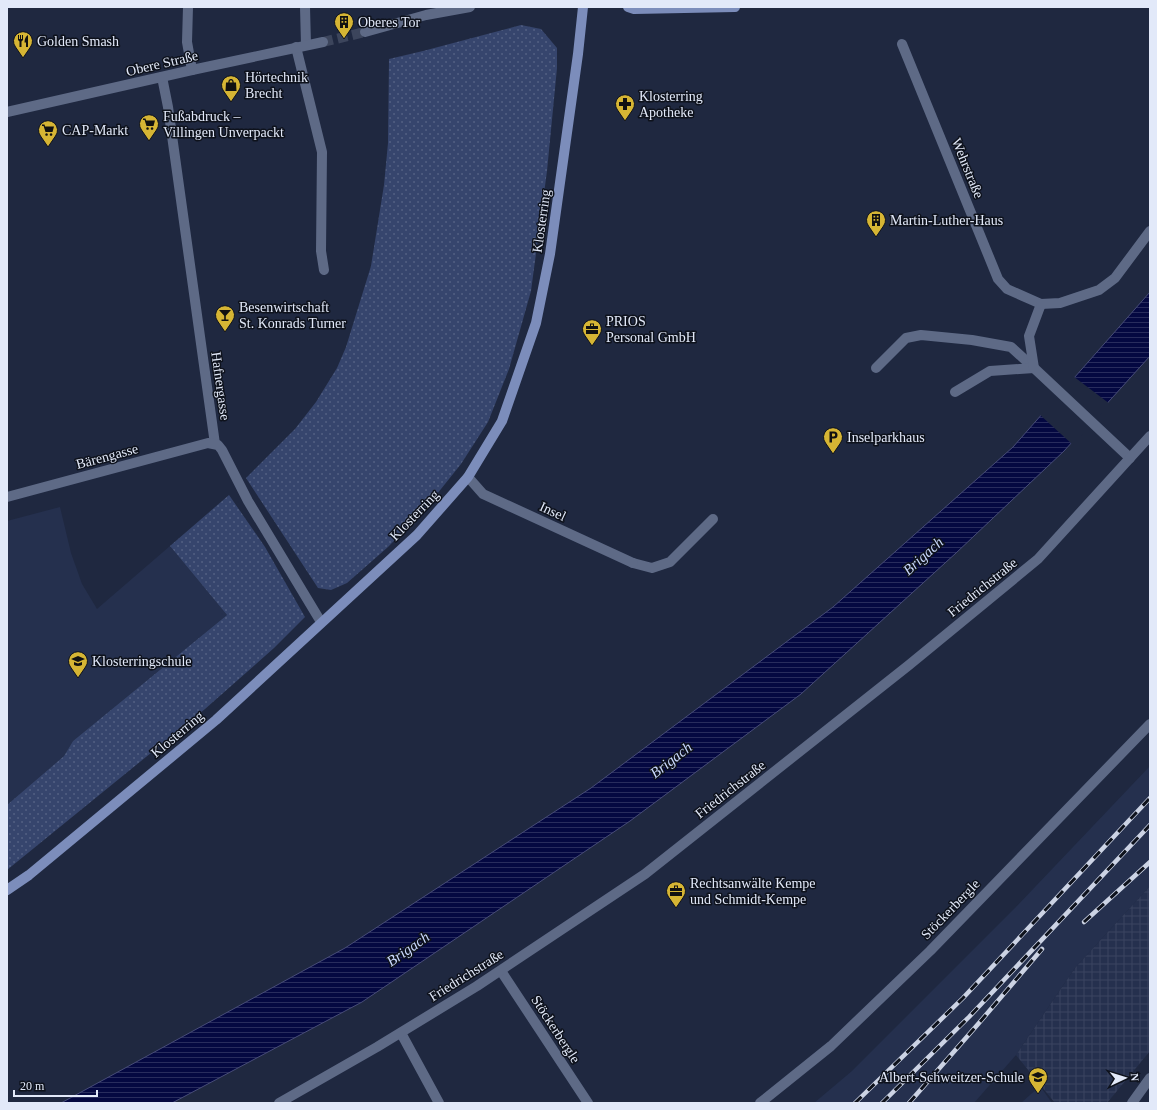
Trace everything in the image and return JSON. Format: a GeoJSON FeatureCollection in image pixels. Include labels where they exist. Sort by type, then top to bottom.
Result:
{"type":"FeatureCollection","features":[{"type":"Feature","properties":{"kind":"main road","name":"Klosterring"},"geometry":{"type":"LineString","coordinates":[[7,890],[34,870],[216,720],[417,535],[468,477],[502,421],[536,323],[550,254],[577,62],[583,7]]}},
{"type":"Feature","properties":{"kind":"main road"},"geometry":{"type":"LineString","coordinates":[[628,7],[634,9],[735,7]]}},
{"type":"Feature","properties":{"kind":"street"},"geometry":{"type":"LineString","coordinates":[[188,7],[187,42],[192,70]]}},
{"type":"Feature","properties":{"kind":"street"},"geometry":{"type":"LineString","coordinates":[[305,7],[306,45]]}},
{"type":"Feature","properties":{"kind":"street"},"geometry":{"type":"LineString","coordinates":[[365,32],[426,15],[470,7]]}},
{"type":"Feature","properties":{"kind":"street","name":"Obere Straße"},"geometry":{"type":"LineString","coordinates":[[7,112],[322,42]]}},
{"type":"Feature","properties":{"kind":"street","name":"Wehrstraße"},"geometry":{"type":"LineString","coordinates":[[902,44],[998,279],[1007,289],[1041,304],[1060,303],[1100,290],[1115,278],[1150,230]]}},
{"type":"Feature","properties":{"kind":"street"},"geometry":{"type":"LineString","coordinates":[[296,47],[322,152],[321,251],[324,270]]}},
{"type":"Feature","properties":{"kind":"street","name":"Hafnergasse"},"geometry":{"type":"LineString","coordinates":[[162,77],[168,107],[215,444],[222,450],[248,501],[321,622]]}},
{"type":"Feature","properties":{"kind":"street"},"geometry":{"type":"LineString","coordinates":[[1034,368],[1029,336],[1041,304]]}},
{"type":"Feature","properties":{"kind":"street"},"geometry":{"type":"LineString","coordinates":[[876,368],[906,338],[921,335],[972,340],[1011,347],[1130,458]]}},
{"type":"Feature","properties":{"kind":"street"},"geometry":{"type":"LineString","coordinates":[[955,392],[990,371],[1034,368]]}},
{"type":"Feature","properties":{"kind":"street","name":"Friedrichstraße"},"geometry":{"type":"LineString","coordinates":[[279,1103],[401,1033],[501,971],[645,874],[1038,560],[1150,436]]}},
{"type":"Feature","properties":{"kind":"street","name":"Bärengasse"},"geometry":{"type":"LineString","coordinates":[[7,497],[208,443],[215,444]]}},
{"type":"Feature","properties":{"kind":"street","name":"Insel"},"geometry":{"type":"LineString","coordinates":[[468,477],[483,494],[633,563],[652,568],[670,562],[713,519]]}},
{"type":"Feature","properties":{"kind":"street","name":"Stöckerbergle"},"geometry":{"type":"LineString","coordinates":[[760,1103],[831,1046],[930,951],[1150,724]]}},
{"type":"Feature","properties":{"kind":"street","name":"Stöckerbergle"},"geometry":{"type":"LineString","coordinates":[[501,971],[588,1103]]}},
{"type":"Feature","properties":{"kind":"street"},"geometry":{"type":"LineString","coordinates":[[401,1033],[439,1103]]}},
{"type":"Feature","properties":{"kind":"street"},"geometry":{"type":"LineString","coordinates":[[1132,1103],[1150,1078]]}},
{"type":"Feature","properties":{"kind":"shaded area"},"geometry":{"type":"Polygon","coordinates":[[[521,25],[541,29],[557,48],[557,68],[547,171],[531,291],[509,369],[488,422],[461,464],[425,509],[388,547],[347,583],[331,590],[318,588],[246,478],[295,429],[316,402],[337,368],[346,347],[371,266],[384,185],[388,143],[389,59],[521,25]]]}},
{"type":"Feature","properties":{"kind":"shaded area"},"geometry":{"type":"Polygon","coordinates":[[[229,495],[265,547],[305,617],[274,648],[205,709],[7,870],[7,805],[64,756],[73,741],[227,615],[170,546],[229,495]]]}},
{"type":"Feature","properties":{"kind":"shaded area","name":"Klosterringschule"},"geometry":{"type":"Polygon","coordinates":[[[60,507],[71,553],[82,584],[97,609],[170,546],[227,615],[73,741],[64,756],[7,805],[7,521],[60,507]]]}},
{"type":"Feature","properties":{"kind":"shaded area"},"geometry":{"type":"Polygon","coordinates":[[[1150,766],[1150,886],[1075,968],[1016,1055],[974,1103],[814,1103],[852,1071],[1015,908],[1150,766]]]}},
{"type":"Feature","properties":{"kind":"shaded area"},"geometry":{"type":"Polygon","coordinates":[[[1150,886],[1150,1051],[1107,1103],[1055,1103],[1016,1055],[1075,968],[1150,886]]]}},
{"type":"Feature","properties":{"kind":"shaded area","name":"Albert-Schweitzer-Schule"},"geometry":{"type":"Polygon","coordinates":[[[1040,1086],[1052,1103],[1021,1103],[1040,1086]]]}},
{"type":"Feature","properties":{"kind":"water","name":"Brigach"},"geometry":{"type":"Polygon","coordinates":[[[1150,292],[1150,356],[1064,451],[956,553],[801,694],[630,821],[362,1002],[172,1103],[61,1103],[345,948],[591,788],[833,607],[1013,447],[1150,292]]]}},
{"type":"Feature","properties":{"kind":"pier"},"geometry":{"type":"Polygon","coordinates":[[[1073,376],[1110,404],[1073,445],[1039,414],[1073,376]]]}},
{"type":"Feature","properties":{"kind":"tunnel"},"geometry":{"type":"LineString","coordinates":[[323,42],[365,32]]}},
{"type":"Feature","properties":{"kind":"railway"},"geometry":{"type":"LineString","coordinates":[[855,1103],[963,998],[1150,798]]}},
{"type":"Feature","properties":{"kind":"railway"},"geometry":{"type":"LineString","coordinates":[[882,1103],[969,1017],[1150,825]]}},
{"type":"Feature","properties":{"kind":"railway"},"geometry":{"type":"LineString","coordinates":[[1084,922],[1150,862]]}},
{"type":"Feature","properties":{"kind":"railway"},"geometry":{"type":"LineString","coordinates":[[909,1103],[1042,949]]}},
{"type":"Feature","properties":{"kind":"place","name":"Oberes Tor"},"geometry":{"type":"Point","coordinates":[344,39]}},
{"type":"Feature","properties":{"kind":"place","name":"Golden Smash"},"geometry":{"type":"Point","coordinates":[23,58]}},
{"type":"Feature","properties":{"kind":"place","name":"Hörtechnik Brecht"},"geometry":{"type":"Point","coordinates":[231,102]}},
{"type":"Feature","properties":{"kind":"place","name":"Klosterring Apotheke"},"geometry":{"type":"Point","coordinates":[625,121]}},
{"type":"Feature","properties":{"kind":"place","name":"Fußabdruck – Villingen Unverpackt"},"geometry":{"type":"Point","coordinates":[149,141]}},
{"type":"Feature","properties":{"kind":"place","name":"CAP-Markt"},"geometry":{"type":"Point","coordinates":[48,147]}},
{"type":"Feature","properties":{"kind":"place","name":"Martin-Luther-Haus"},"geometry":{"type":"Point","coordinates":[876,237]}},
{"type":"Feature","properties":{"kind":"place","name":"Besenwirtschaft St. Konrads Turner"},"geometry":{"type":"Point","coordinates":[225,332]}},
{"type":"Feature","properties":{"kind":"place","name":"PRIOS Personal GmbH"},"geometry":{"type":"Point","coordinates":[592,346]}},
{"type":"Feature","properties":{"kind":"place","name":"Inselparkhaus"},"geometry":{"type":"Point","coordinates":[833,454]}},
{"type":"Feature","properties":{"kind":"place","name":"Klosterringschule"},"geometry":{"type":"Point","coordinates":[78,678]}},
{"type":"Feature","properties":{"kind":"place","name":"Rechtsanwälte Kempe und Schmidt-Kempe"},"geometry":{"type":"Point","coordinates":[676,908]}},
{"type":"Feature","properties":{"kind":"place","name":"Albert-Schweitzer-Schule"},"geometry":{"type":"Point","coordinates":[1038,1094]}}]}
